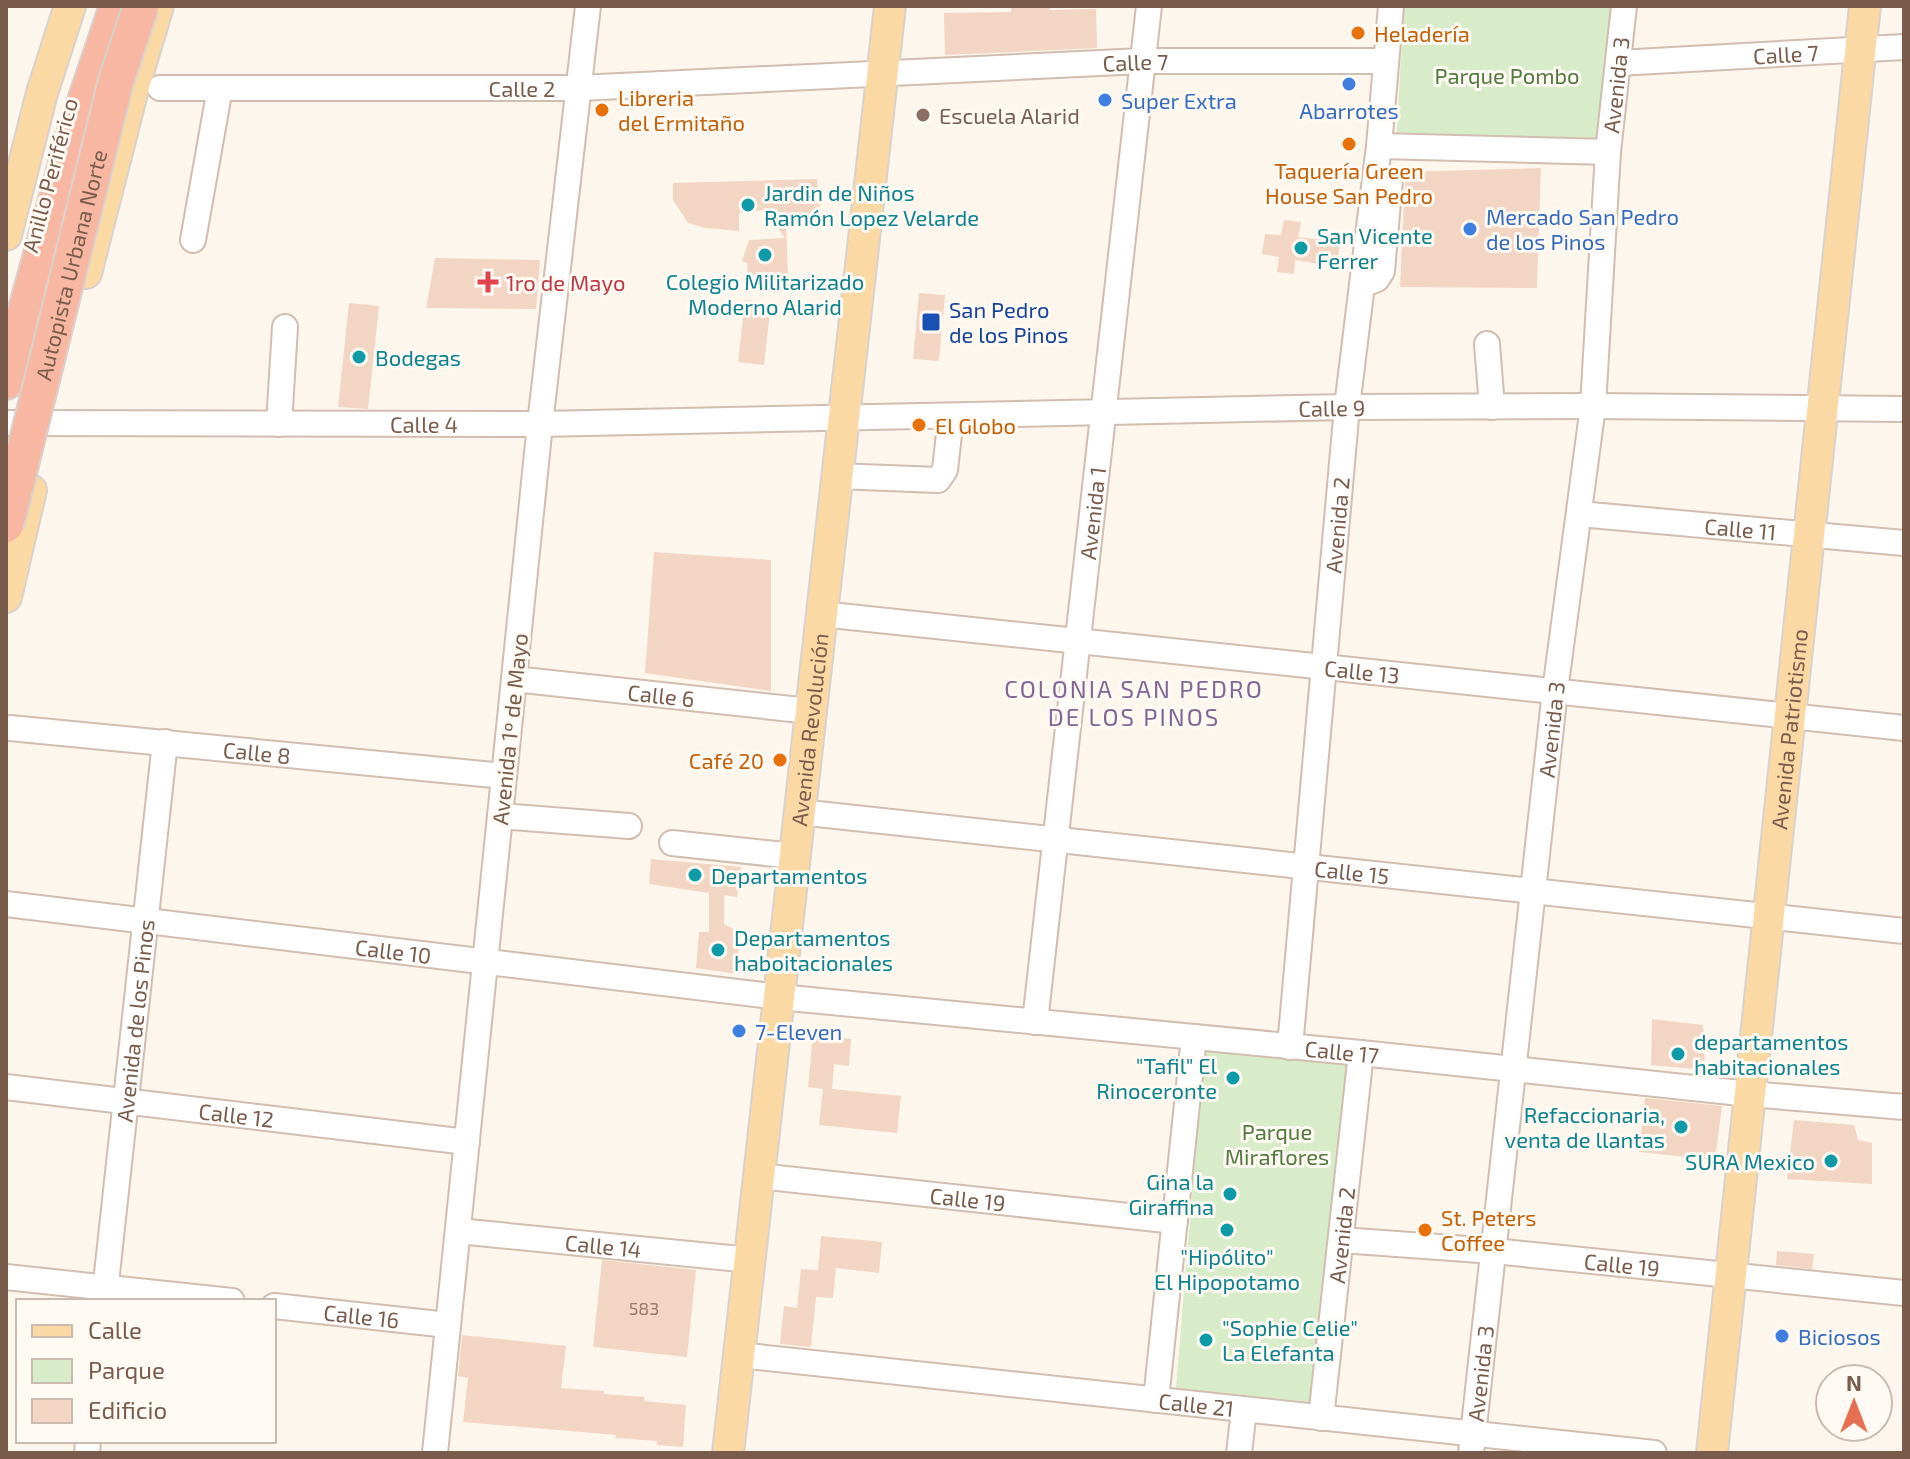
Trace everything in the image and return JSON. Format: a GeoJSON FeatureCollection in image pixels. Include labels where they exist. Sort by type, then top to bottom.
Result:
{"type":"FeatureCollection","features":[{"type":"Feature","properties":{"kind":"highway","name":"Anillo Periférico"},"geometry":{"type":"LineString","coordinates":[[6,346],[48,178],[98,6]]}},
{"type":"Feature","properties":{"kind":"highway","name":"Autopista Urbana Norte"},"geometry":{"type":"LineString","coordinates":[[17,425],[75,131],[117,6]]}},
{"type":"Feature","properties":{"kind":"highway","name":"Anillo Periférico"},"geometry":{"type":"LineString","coordinates":[[17,425],[75,189],[103,89],[131,6]]}},
{"type":"Feature","properties":{"kind":"highway","name":"Autopista Urbana Norte"},"geometry":{"type":"LineString","coordinates":[[6,525],[116,81],[141,6]]}},
{"type":"Feature","properties":{"kind":"main road"},"geometry":{"type":"LineString","coordinates":[[6,235],[42,93],[70,6]]}},
{"type":"Feature","properties":{"kind":"main road"},"geometry":{"type":"LineString","coordinates":[[6,597],[17,425],[133,89],[158,6]]}},
{"type":"Feature","properties":{"kind":"main road","name":"Avenida Revolución"},"geometry":{"type":"LineString","coordinates":[[728,1453],[890,6]]}},
{"type":"Feature","properties":{"kind":"main road","name":"Avenida Patriotismo"},"geometry":{"type":"LineString","coordinates":[[1712,1453],[1865,6]]}},
{"type":"Feature","properties":{"kind":"street","name":"Avenida 1º de Mayo"},"geometry":{"type":"LineString","coordinates":[[435,1453],[540,424],[588,6]]}},
{"type":"Feature","properties":{"kind":"street","name":"Avenida 1"},"geometry":{"type":"LineString","coordinates":[[1035,1022],[1149,6]]}},
{"type":"Feature","properties":{"kind":"street","name":"Avenida 2"},"geometry":{"type":"LineString","coordinates":[[1290,1047],[1347,407],[1362,285],[1385,146],[1386,61],[1391,6]]}},
{"type":"Feature","properties":{"kind":"street","name":"Avenida 3"},"geometry":{"type":"LineString","coordinates":[[1472,1443],[1555,691],[1593,406],[1608,152],[1624,6]]}},
{"type":"Feature","properties":{"kind":"street","name":"Calle 7"},"geometry":{"type":"LineString","coordinates":[[1618,63],[1904,47]]}},
{"type":"Feature","properties":{"kind":"street","name":"Calle 7"},"geometry":{"type":"LineString","coordinates":[[884,72],[1142,61],[1386,61]]}},
{"type":"Feature","properties":{"kind":"street","name":"Calle 2"},"geometry":{"type":"LineString","coordinates":[[160,88],[579,88],[884,72]]}},
{"type":"Feature","properties":{"kind":"street"},"geometry":{"type":"LineString","coordinates":[[193,240],[220,88]]}},
{"type":"Feature","properties":{"kind":"street"},"geometry":{"type":"LineString","coordinates":[[1385,146],[1608,152]]}},
{"type":"Feature","properties":{"kind":"street"},"geometry":{"type":"LineString","coordinates":[[279,424],[285,327]]}},
{"type":"Feature","properties":{"kind":"street"},"geometry":{"type":"LineString","coordinates":[[1487,344],[1492,407]]}},
{"type":"Feature","properties":{"kind":"street","name":"Calle 9"},"geometry":{"type":"LineString","coordinates":[[843,419],[1347,407],[1904,409]]}},
{"type":"Feature","properties":{"kind":"street"},"geometry":{"type":"LineString","coordinates":[[836,476],[938,480],[945,470],[951,416]]}},
{"type":"Feature","properties":{"kind":"street","name":"Calle 4"},"geometry":{"type":"LineString","coordinates":[[17,425],[540,424],[843,419]]}},
{"type":"Feature","properties":{"kind":"street","name":"Calle 11"},"geometry":{"type":"LineString","coordinates":[[1579,514],[1904,543]]}},
{"type":"Feature","properties":{"kind":"street","name":"Calle 13"},"geometry":{"type":"LineString","coordinates":[[821,614],[1904,728]]}},
{"type":"Feature","properties":{"kind":"street","name":"Calle 6"},"geometry":{"type":"LineString","coordinates":[[514,679],[810,711]]}},
{"type":"Feature","properties":{"kind":"street","name":"Calle 8"},"geometry":{"type":"LineString","coordinates":[[10,728],[504,776]]}},
{"type":"Feature","properties":{"kind":"street","name":"Avenida de los Pinos"},"geometry":{"type":"LineString","coordinates":[[105,1294],[165,742]]}},
{"type":"Feature","properties":{"kind":"street","name":"Calle 15"},"geometry":{"type":"LineString","coordinates":[[799,812],[1904,931]]}},
{"type":"Feature","properties":{"kind":"street"},"geometry":{"type":"LineString","coordinates":[[500,816],[629,826]]}},
{"type":"Feature","properties":{"kind":"street"},"geometry":{"type":"LineString","coordinates":[[672,843],[794,856]]}},
{"type":"Feature","properties":{"kind":"street","name":"Calle 10"},"geometry":{"type":"LineString","coordinates":[[6,904],[779,997]]}},
{"type":"Feature","properties":{"kind":"street","name":"Calle 17"},"geometry":{"type":"LineString","coordinates":[[779,997],[1904,1107]]}},
{"type":"Feature","properties":{"kind":"street"},"geometry":{"type":"LineString","coordinates":[[1156,1400],[1194,1037]]}},
{"type":"Feature","properties":{"kind":"street","name":"Avenida 2"},"geometry":{"type":"LineString","coordinates":[[1321,1418],[1361,1053]]}},
{"type":"Feature","properties":{"kind":"street","name":"Calle 12"},"geometry":{"type":"LineString","coordinates":[[6,1087],[467,1142]]}},
{"type":"Feature","properties":{"kind":"street","name":"Calle 19"},"geometry":{"type":"LineString","coordinates":[[759,1176],[1175,1221]]}},
{"type":"Feature","properties":{"kind":"street","name":"Calle 14"},"geometry":{"type":"LineString","coordinates":[[458,1231],[750,1260]]}},
{"type":"Feature","properties":{"kind":"street","name":"Calle 19"},"geometry":{"type":"LineString","coordinates":[[1341,1240],[1494,1251],[1904,1293]]}},
{"type":"Feature","properties":{"kind":"street"},"geometry":{"type":"LineString","coordinates":[[6,1277],[105,1294],[196,1299]]}},
{"type":"Feature","properties":{"kind":"street","name":"Calle 16"},"geometry":{"type":"LineString","coordinates":[[276,1306],[448,1325]]}},
{"type":"Feature","properties":{"kind":"street","name":"Calle 21"},"geometry":{"type":"LineString","coordinates":[[739,1355],[1321,1418],[1472,1443],[1654,1453]]}},
{"type":"Feature","properties":{"kind":"street"},"geometry":{"type":"LineString","coordinates":[[1239,1453],[1244,1410]]}},
{"type":"Feature","properties":{"kind":"green space","name":"Parque Pombo"},"geometry":{"type":"Polygon","coordinates":[[[1404,6],[1618,6],[1604,144],[1396,142],[1404,6]]]}},
{"type":"Feature","properties":{"kind":"green space","name":"Parque Miraflores"},"geometry":{"type":"Polygon","coordinates":[[[1204,1049],[1366,1065],[1331,1404],[1176,1388],[1204,1049]]]}},
{"type":"Feature","properties":{"kind":"building"},"geometry":{"type":"Polygon","coordinates":[[[1011,6],[1049,6],[1050,10],[1096,9],[1097,48],[945,55],[944,13],[1011,12],[1011,6]]]}},
{"type":"Feature","properties":{"kind":"building","name":"Mercado San Pedro de los Pinos"},"geometry":{"type":"Polygon","coordinates":[[[1541,168],[1537,288],[1400,287],[1403,172],[1541,168]]]}},
{"type":"Feature","properties":{"kind":"building","name":"Jardin de Niños Ramón Lopez Velarde"},"geometry":{"type":"Polygon","coordinates":[[[817,179],[821,218],[786,224],[788,274],[748,276],[747,263],[742,261],[749,240],[785,238],[765,210],[739,213],[739,231],[705,228],[688,223],[673,200],[673,183],[817,179]]]}},
{"type":"Feature","properties":{"kind":"building","name":"San Vicente Ferrer"},"geometry":{"type":"Polygon","coordinates":[[[1284,220],[1301,222],[1298,237],[1340,242],[1337,267],[1295,260],[1294,274],[1277,272],[1279,257],[1262,254],[1265,234],[1281,235],[1284,220]]]}},
{"type":"Feature","properties":{"kind":"building"},"geometry":{"type":"Polygon","coordinates":[[[435,258],[540,260],[536,309],[426,308],[435,258]]]}},
{"type":"Feature","properties":{"kind":"building"},"geometry":{"type":"Polygon","coordinates":[[[919,293],[945,295],[939,361],[913,359],[919,293]]]}},
{"type":"Feature","properties":{"kind":"building"},"geometry":{"type":"Polygon","coordinates":[[[745,300],[771,303],[764,365],[738,362],[745,300]]]}},
{"type":"Feature","properties":{"kind":"building","name":"Bodegas"},"geometry":{"type":"Polygon","coordinates":[[[349,303],[379,306],[368,409],[338,407],[349,303]]]}},
{"type":"Feature","properties":{"kind":"building"},"geometry":{"type":"Polygon","coordinates":[[[654,552],[771,560],[771,691],[645,673],[654,552]]]}},
{"type":"Feature","properties":{"kind":"building"},"geometry":{"type":"Polygon","coordinates":[[[651,859],[741,867],[737,897],[724,895],[724,924],[739,932],[738,974],[696,968],[699,932],[709,932],[709,893],[649,884],[651,859]]]}},
{"type":"Feature","properties":{"kind":"building","name":"departamentos habitacionales"},"geometry":{"type":"Polygon","coordinates":[[[1652,1019],[1703,1025],[1705,1070],[1651,1065],[1652,1019]]]}},
{"type":"Feature","properties":{"kind":"building"},"geometry":{"type":"Polygon","coordinates":[[[813,1035],[851,1039],[849,1066],[834,1064],[832,1089],[901,1096],[897,1133],[819,1125],[823,1089],[808,1087],[813,1035]]]}},
{"type":"Feature","properties":{"kind":"building","name":"Refaccionaria, venta de llantas"},"geometry":{"type":"Polygon","coordinates":[[[1645,1098],[1722,1106],[1715,1160],[1639,1152],[1645,1098]]]}},
{"type":"Feature","properties":{"kind":"building","name":"SURA Mexico"},"geometry":{"type":"Polygon","coordinates":[[[1794,1120],[1854,1125],[1858,1140],[1872,1143],[1872,1184],[1787,1179],[1794,1120]]]}},
{"type":"Feature","properties":{"kind":"building"},"geometry":{"type":"Polygon","coordinates":[[[821,1236],[882,1242],[879,1273],[836,1268],[833,1298],[816,1297],[811,1347],[780,1344],[784,1306],[797,1308],[801,1269],[818,1270],[821,1236]]]}},
{"type":"Feature","properties":{"kind":"building"},"geometry":{"type":"Polygon","coordinates":[[[1777,1251],[1814,1254],[1812,1269],[1776,1265],[1777,1251]]]}},
{"type":"Feature","properties":{"kind":"building"},"geometry":{"type":"Polygon","coordinates":[[[602,1260],[696,1270],[687,1357],[593,1347],[602,1260]]]}},
{"type":"Feature","properties":{"kind":"building"},"geometry":{"type":"Polygon","coordinates":[[[462,1335],[566,1346],[561,1388],[604,1391],[604,1394],[645,1397],[644,1401],[686,1405],[683,1447],[657,1445],[657,1441],[615,1438],[616,1435],[463,1422],[468,1378],[458,1376],[462,1335]]]}},
{"type":"Feature","properties":{"kind":"place","name":"Heladería"},"geometry":{"type":"Point","coordinates":[1358,33]}},
{"type":"Feature","properties":{"kind":"place","name":"Abarrotes"},"geometry":{"type":"Point","coordinates":[1349,84]}},
{"type":"Feature","properties":{"kind":"place","name":"Super Extra"},"geometry":{"type":"Point","coordinates":[1105,100]}},
{"type":"Feature","properties":{"kind":"place","name":"Libreria del Ermitaño"},"geometry":{"type":"Point","coordinates":[602,110]}},
{"type":"Feature","properties":{"kind":"place","name":"Escuela Alarid"},"geometry":{"type":"Point","coordinates":[923,115]}},
{"type":"Feature","properties":{"kind":"place","name":"Taquería Green House San Pedro"},"geometry":{"type":"Point","coordinates":[1349,144]}},
{"type":"Feature","properties":{"kind":"place","name":"Jardin de Niños Ramón Lopez Velarde"},"geometry":{"type":"Point","coordinates":[748,205]}},
{"type":"Feature","properties":{"kind":"place","name":"Mercado San Pedro de los Pinos"},"geometry":{"type":"Point","coordinates":[1470,229]}},
{"type":"Feature","properties":{"kind":"place","name":"San Vicente Ferrer"},"geometry":{"type":"Point","coordinates":[1301,248]}},
{"type":"Feature","properties":{"kind":"place","name":"Colegio Militarizado Moderno Alarid"},"geometry":{"type":"Point","coordinates":[765,255]}},
{"type":"Feature","properties":{"kind":"place","name":"1ro de Mayo"},"geometry":{"type":"Point","coordinates":[488,282]}},
{"type":"Feature","properties":{"kind":"place","name":"San Pedro de los Pinos"},"geometry":{"type":"Point","coordinates":[931,322]}},
{"type":"Feature","properties":{"kind":"place","name":"Bodegas"},"geometry":{"type":"Point","coordinates":[359,357]}},
{"type":"Feature","properties":{"kind":"place","name":"El Globo"},"geometry":{"type":"Point","coordinates":[919,425]}},
{"type":"Feature","properties":{"kind":"place","name":"Café 20"},"geometry":{"type":"Point","coordinates":[780,760]}},
{"type":"Feature","properties":{"kind":"place","name":"Departamentos"},"geometry":{"type":"Point","coordinates":[695,875]}},
{"type":"Feature","properties":{"kind":"place","name":"Departamentos haboitacionales"},"geometry":{"type":"Point","coordinates":[718,950]}},
{"type":"Feature","properties":{"kind":"place","name":"7-Eleven"},"geometry":{"type":"Point","coordinates":[739,1031]}},
{"type":"Feature","properties":{"kind":"place","name":"departamentos habitacionales"},"geometry":{"type":"Point","coordinates":[1678,1054]}},
{"type":"Feature","properties":{"kind":"place","name":"\"Tafil\" El Rinoceronte"},"geometry":{"type":"Point","coordinates":[1233,1078]}},
{"type":"Feature","properties":{"kind":"place","name":"Refaccionaria, venta de llantas"},"geometry":{"type":"Point","coordinates":[1681,1127]}},
{"type":"Feature","properties":{"kind":"place","name":"SURA Mexico"},"geometry":{"type":"Point","coordinates":[1831,1161]}},
{"type":"Feature","properties":{"kind":"place","name":"Gina la Giraffina"},"geometry":{"type":"Point","coordinates":[1230,1194]}},
{"type":"Feature","properties":{"kind":"place","name":"\"Hipólito\" El Hipopotamo"},"geometry":{"type":"Point","coordinates":[1227,1230]}},
{"type":"Feature","properties":{"kind":"place","name":"St. Peters Coffee"},"geometry":{"type":"Point","coordinates":[1425,1230]}},
{"type":"Feature","properties":{"kind":"place","name":"Biciosos"},"geometry":{"type":"Point","coordinates":[1782,1336]}},
{"type":"Feature","properties":{"kind":"place","name":"\"Sophie Celie\" La Elefanta"},"geometry":{"type":"Point","coordinates":[1206,1340]}},
{"type":"Feature","properties":{"kind":"district","name":"COLONIA SAN PEDRO DE LOS PINOS"},"geometry":{"type":"Point","coordinates":[1134,702]}}]}
